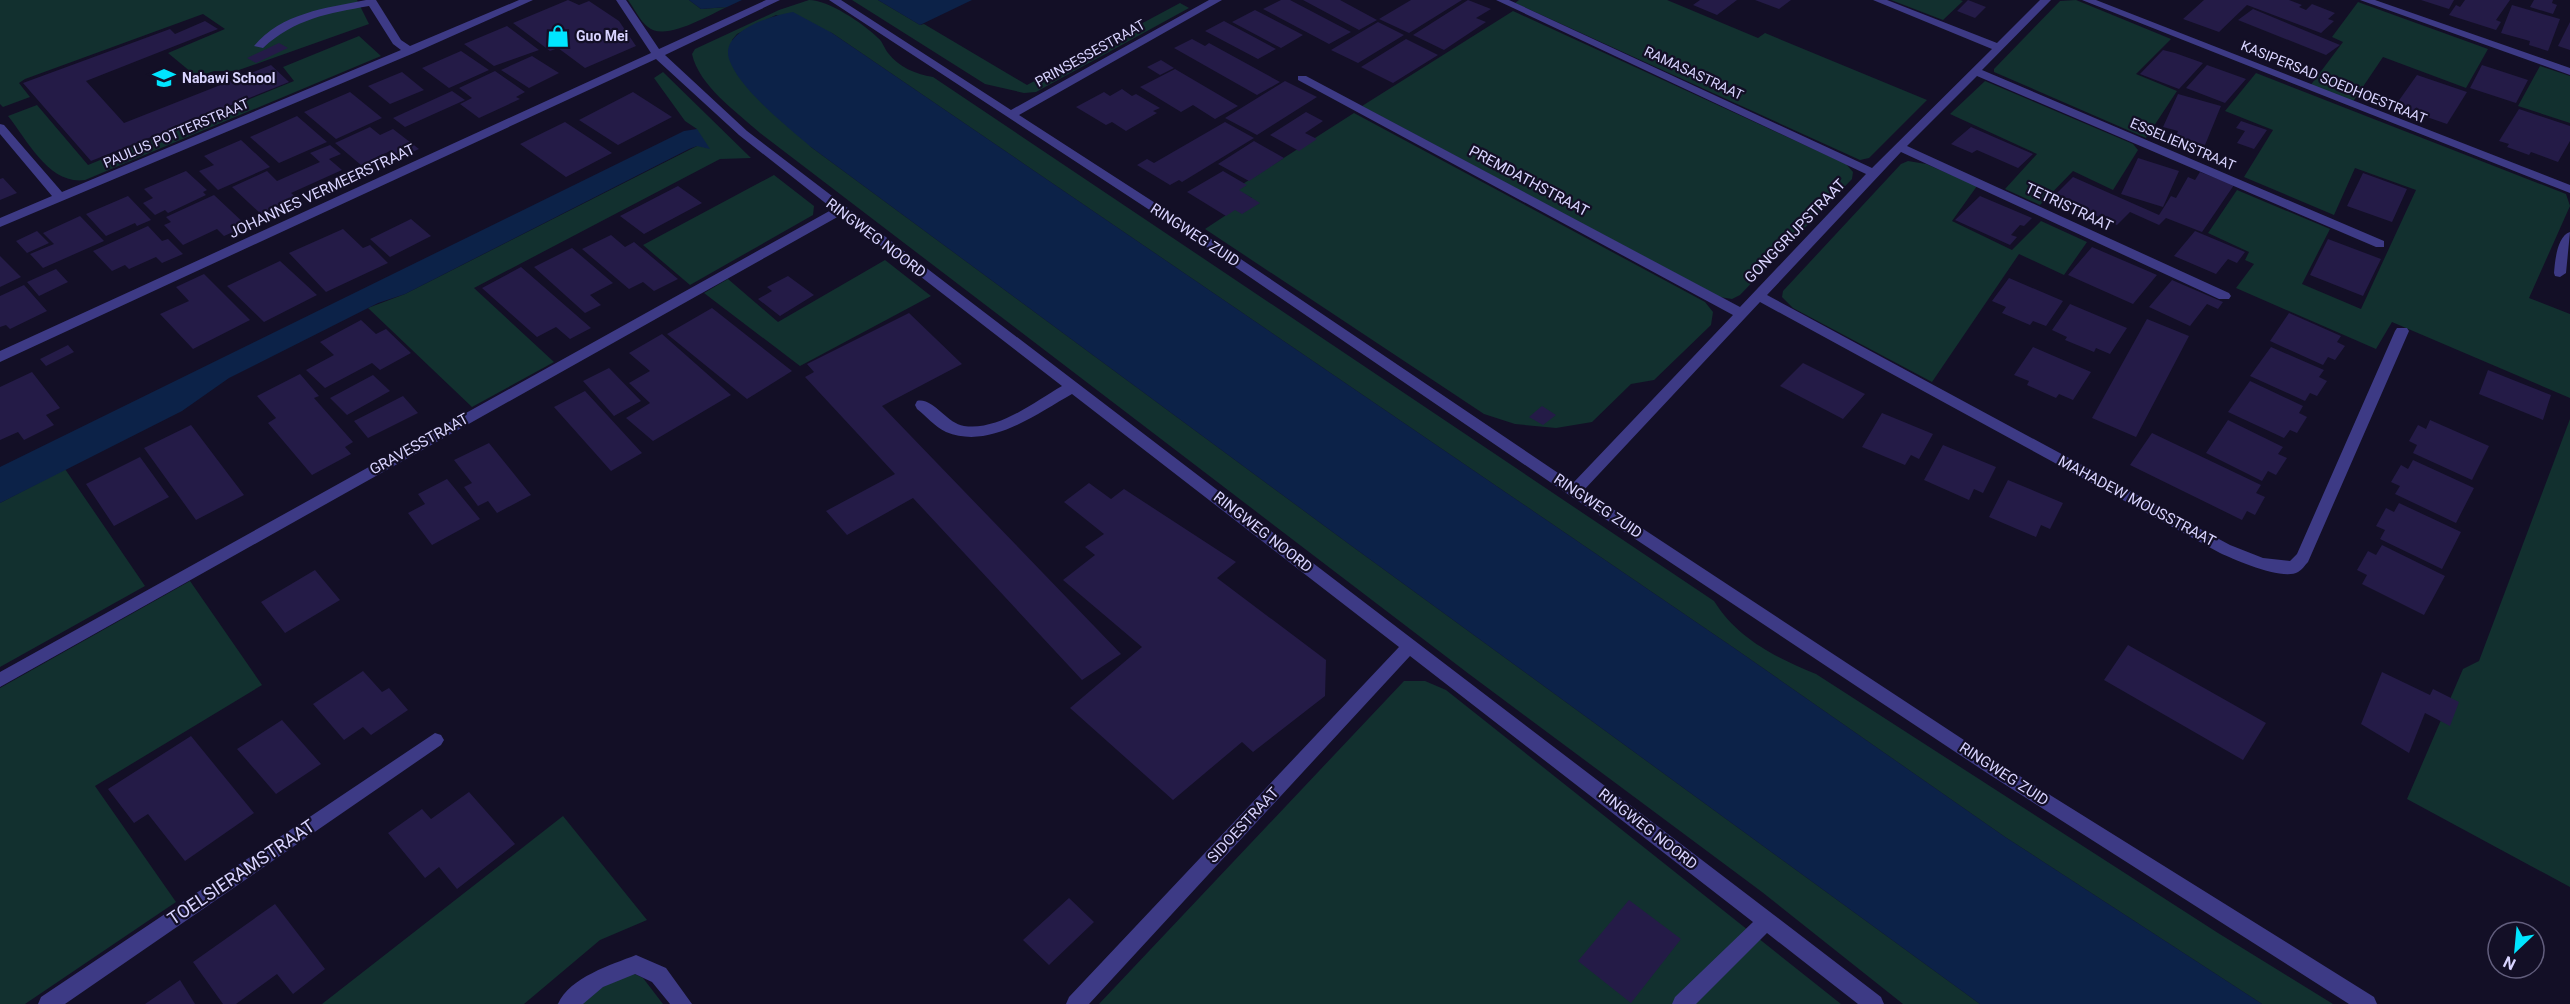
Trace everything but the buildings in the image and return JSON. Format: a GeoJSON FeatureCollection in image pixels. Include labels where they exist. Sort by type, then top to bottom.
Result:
{"type":"FeatureCollection","features":[{"type":"Feature","properties":{"kind":"street","name":"PAULUS POTTERSTRAAT"},"geometry":{"type":"LineString","coordinates":[[0,223],[528,0]]}},
{"type":"Feature","properties":{"kind":"street","name":"RINGWEG NOORD"},"geometry":{"type":"LineString","coordinates":[[621,0],[657,54],[742,133],[840,210],[1074,386],[1874,1004]]}},
{"type":"Feature","properties":{"kind":"street","name":"JOHANNES VERMEERSTRAAT"},"geometry":{"type":"LineString","coordinates":[[0,357],[774,0]]}},
{"type":"Feature","properties":{"kind":"street","name":"RINGWEG ZUID"},"geometry":{"type":"LineString","coordinates":[[834,0],[1207,242],[1574,491],[1996,770],[2367,1004]]}},
{"type":"Feature","properties":{"kind":"street","name":"PRINSESSESTRAAT"},"geometry":{"type":"LineString","coordinates":[[1010,115],[1217,0]]}},
{"type":"Feature","properties":{"kind":"street","name":"RAMASASTRAAT"},"geometry":{"type":"LineString","coordinates":[[1501,0],[1874,173]]}},
{"type":"Feature","properties":{"kind":"street"},"geometry":{"type":"LineString","coordinates":[[1878,0],[2000,48]]}},
{"type":"Feature","properties":{"kind":"street","name":"GONGGRIJPSTRAAT"},"geometry":{"type":"LineString","coordinates":[[1574,491],[1874,173],[2046,0]]}},
{"type":"Feature","properties":{"kind":"street","name":"KASIPERSAD SOEDHOESTRAAT"},"geometry":{"type":"LineString","coordinates":[[2087,0],[2570,189]]}},
{"type":"Feature","properties":{"kind":"street"},"geometry":{"type":"LineString","coordinates":[[2365,0],[2570,72]]}},
{"type":"Feature","properties":{"kind":"street"},"geometry":{"type":"LineString","coordinates":[[259,46],[273,31],[286,23],[371,1],[397,42],[410,51]]}},
{"type":"Feature","properties":{"kind":"street","name":"ESSELIENSTRAAT"},"geometry":{"type":"LineString","coordinates":[[1975,71],[2380,244]]}},
{"type":"Feature","properties":{"kind":"street","name":"PREMDATHSTRAAT"},"geometry":{"type":"LineString","coordinates":[[1302,78],[1740,313]]}},
{"type":"Feature","properties":{"kind":"street"},"geometry":{"type":"LineString","coordinates":[[0,127],[60,198]]}},
{"type":"Feature","properties":{"kind":"street","name":"TETRISTRAAT"},"geometry":{"type":"LineString","coordinates":[[1899,147],[2224,296]]}},
{"type":"Feature","properties":{"kind":"street","name":"GRAVESSTRAAT"},"geometry":{"type":"LineString","coordinates":[[0,680],[840,210]]}},
{"type":"Feature","properties":{"kind":"street"},"geometry":{"type":"LineString","coordinates":[[2560,273],[2563,254],[2570,236]]}},
{"type":"Feature","properties":{"kind":"street","name":"MAHADEW MOUSSTRAAT"},"geometry":{"type":"LineString","coordinates":[[1757,295],[2225,549],[2261,564],[2293,568],[2303,558],[2402,331]]}},
{"type":"Feature","properties":{"kind":"street"},"geometry":{"type":"LineString","coordinates":[[922,405],[951,428],[973,433],[994,429],[1074,386]]}},
{"type":"Feature","properties":{"kind":"street","name":"SIDOESTRAAT"},"geometry":{"type":"LineString","coordinates":[[1076,1004],[1410,646]]}},
{"type":"Feature","properties":{"kind":"street","name":"TOELSIERAMSTRAAT"},"geometry":{"type":"LineString","coordinates":[[48,1004],[435,740]]}},
{"type":"Feature","properties":{"kind":"street"},"geometry":{"type":"LineString","coordinates":[[1682,1004],[1767,921]]}},
{"type":"Feature","properties":{"kind":"street"},"geometry":{"type":"LineString","coordinates":[[568,1004],[596,980],[636,964],[659,975],[682,1004]]}},
{"type":"Feature","properties":{"kind":"green space"},"geometry":{"type":"Polygon","coordinates":[[[0,0],[357,0],[369,24],[236,71],[214,71],[197,77],[168,53],[225,29],[203,14],[25,79],[19,83],[30,97],[3,107],[0,104],[0,0]]]}},
{"type":"Feature","properties":{"kind":"green space"},"geometry":{"type":"Polygon","coordinates":[[[628,0],[689,0],[701,9],[727,7],[687,26],[656,31],[645,24],[628,0]]]}},
{"type":"Feature","properties":{"kind":"green space"},"geometry":{"type":"Polygon","coordinates":[[[809,0],[826,4],[855,19],[880,40],[892,58],[902,66],[933,77],[1714,601],[1734,626],[1759,645],[1786,661],[1816,674],[2218,933],[2333,1004],[2262,1004],[2005,837],[1734,648],[832,33],[776,15],[737,34],[732,40],[811,147],[1349,544],[1980,1004],[1903,1004],[1762,892],[1469,674],[760,133],[730,107],[702,77],[692,54],[695,49],[779,10],[809,0]]]}},
{"type":"Feature","properties":{"kind":"green space"},"geometry":{"type":"Polygon","coordinates":[[[852,0],[878,0],[920,25],[924,24],[1027,85],[1180,3],[1189,8],[1036,92],[1024,93],[985,84],[852,0]]]}},
{"type":"Feature","properties":{"kind":"green space"},"geometry":{"type":"Polygon","coordinates":[[[1519,0],[1667,0],[1758,38],[1765,33],[1927,100],[1869,158],[1860,160],[1515,3],[1519,0]]]}},
{"type":"Feature","properties":{"kind":"green space"},"geometry":{"type":"Polygon","coordinates":[[[1891,0],[1960,0],[1963,1],[1943,20],[1891,0]]]}},
{"type":"Feature","properties":{"kind":"green space"},"geometry":{"type":"Polygon","coordinates":[[[2076,0],[2171,39],[2136,74],[2177,91],[2146,138],[1994,72],[1994,69],[2060,1],[2076,0]]]}},
{"type":"Feature","properties":{"kind":"green space"},"geometry":{"type":"Polygon","coordinates":[[[2358,2],[2488,49],[2466,88],[2383,57],[2352,103],[2310,86],[2343,42],[2332,37],[2358,2]]]}},
{"type":"Feature","properties":{"kind":"green space"},"geometry":{"type":"Polygon","coordinates":[[[1513,11],[1846,164],[1853,172],[1852,179],[1740,295],[1732,299],[1720,297],[1362,106],[1513,11]]]}},
{"type":"Feature","properties":{"kind":"green space"},"geometry":{"type":"Polygon","coordinates":[[[359,36],[381,56],[85,180],[72,180],[50,169],[8,116],[37,105],[88,165],[294,81],[283,67],[359,36]]]}},
{"type":"Feature","properties":{"kind":"green space"},"geometry":{"type":"Polygon","coordinates":[[[2540,66],[2570,76],[2570,123],[2518,106],[2540,66]]]}},
{"type":"Feature","properties":{"kind":"green space"},"geometry":{"type":"Polygon","coordinates":[[[663,72],[751,158],[720,159],[474,288],[554,362],[472,407],[368,308],[405,294],[697,146],[697,129],[685,121],[654,78],[663,72]]]}},
{"type":"Feature","properties":{"kind":"green space"},"geometry":{"type":"Polygon","coordinates":[[[2256,73],[2566,194],[2570,206],[2529,298],[2570,314],[2570,398],[2392,322],[2376,349],[2236,288],[2254,264],[2245,260],[2249,252],[2208,233],[2237,190],[2330,229],[2302,284],[2361,309],[2416,190],[2355,168],[2334,215],[2244,177],[2273,130],[2225,111],[2256,73]]]}},
{"type":"Feature","properties":{"kind":"green space"},"geometry":{"type":"Polygon","coordinates":[[[1985,81],[2133,144],[2138,150],[2113,190],[2073,171],[2040,205],[2005,189],[2037,154],[1950,114],[1985,81]]]}},
{"type":"Feature","properties":{"kind":"green space"},"geometry":{"type":"Polygon","coordinates":[[[1354,113],[1705,302],[1713,312],[1711,325],[1654,380],[1631,384],[1592,422],[1556,428],[1515,424],[1484,414],[1205,229],[1252,198],[1235,189],[1354,113]]]}},
{"type":"Feature","properties":{"kind":"green space"},"geometry":{"type":"Polygon","coordinates":[[[1908,161],[1926,164],[1977,186],[1952,221],[2012,250],[2041,221],[2087,242],[2064,275],[2019,254],[1932,382],[1793,308],[1782,297],[1783,291],[1901,164],[1908,161]]]}},
{"type":"Feature","properties":{"kind":"green space"},"geometry":{"type":"Polygon","coordinates":[[[774,175],[814,206],[813,215],[690,285],[643,245],[774,175]]]}},
{"type":"Feature","properties":{"kind":"green space"},"geometry":{"type":"Polygon","coordinates":[[[885,260],[931,296],[800,366],[704,293],[728,279],[778,322],[885,260]]]}},
{"type":"Feature","properties":{"kind":"green space"},"geometry":{"type":"Polygon","coordinates":[[[2570,419],[2570,887],[2407,799],[2463,669],[2479,661],[2570,419]]]}},
{"type":"Feature","properties":{"kind":"green space"},"geometry":{"type":"Polygon","coordinates":[[[65,469],[145,586],[0,667],[0,503],[65,469]]]}},
{"type":"Feature","properties":{"kind":"green space"},"geometry":{"type":"Polygon","coordinates":[[[190,581],[262,685],[95,786],[176,902],[25,1004],[0,1004],[0,688],[190,581]]]}},
{"type":"Feature","properties":{"kind":"green space"},"geometry":{"type":"Polygon","coordinates":[[[1404,681],[1425,681],[1446,690],[1841,1004],[1099,1004],[1404,681]]]}},
{"type":"Feature","properties":{"kind":"green space"},"geometry":{"type":"Polygon","coordinates":[[[563,816],[647,920],[600,940],[524,1004],[322,1004],[563,816]]]}},
{"type":"Feature","properties":{"kind":"green space"},"geometry":{"type":"Polygon","coordinates":[[[624,969],[643,978],[663,1004],[557,1004],[578,986],[624,969]]]}},
{"type":"Feature","properties":{"kind":"water"},"geometry":{"type":"Polygon","coordinates":[[[689,0],[742,0],[727,7],[701,9],[689,0]]]}},
{"type":"Feature","properties":{"kind":"water"},"geometry":{"type":"Polygon","coordinates":[[[878,0],[972,0],[920,25],[878,0]]]}},
{"type":"Feature","properties":{"kind":"water"},"geometry":{"type":"Polygon","coordinates":[[[793,12],[832,33],[1734,648],[2005,837],[2262,1004],[1980,1004],[1349,544],[811,147],[753,95],[734,71],[729,59],[728,49],[732,40],[740,33],[762,21],[793,12]]]}},
{"type":"Feature","properties":{"kind":"water"},"geometry":{"type":"Polygon","coordinates":[[[697,129],[710,149],[697,146],[689,149],[405,294],[378,303],[229,378],[182,411],[0,503],[0,467],[684,131],[697,129]]]}},
{"type":"Feature","properties":{"kind":"place","name":"Guo Mei"},"geometry":{"type":"Point","coordinates":[558,36]}},
{"type":"Feature","properties":{"kind":"place","name":"Nabawi School"},"geometry":{"type":"Point","coordinates":[164,78]}}]}
